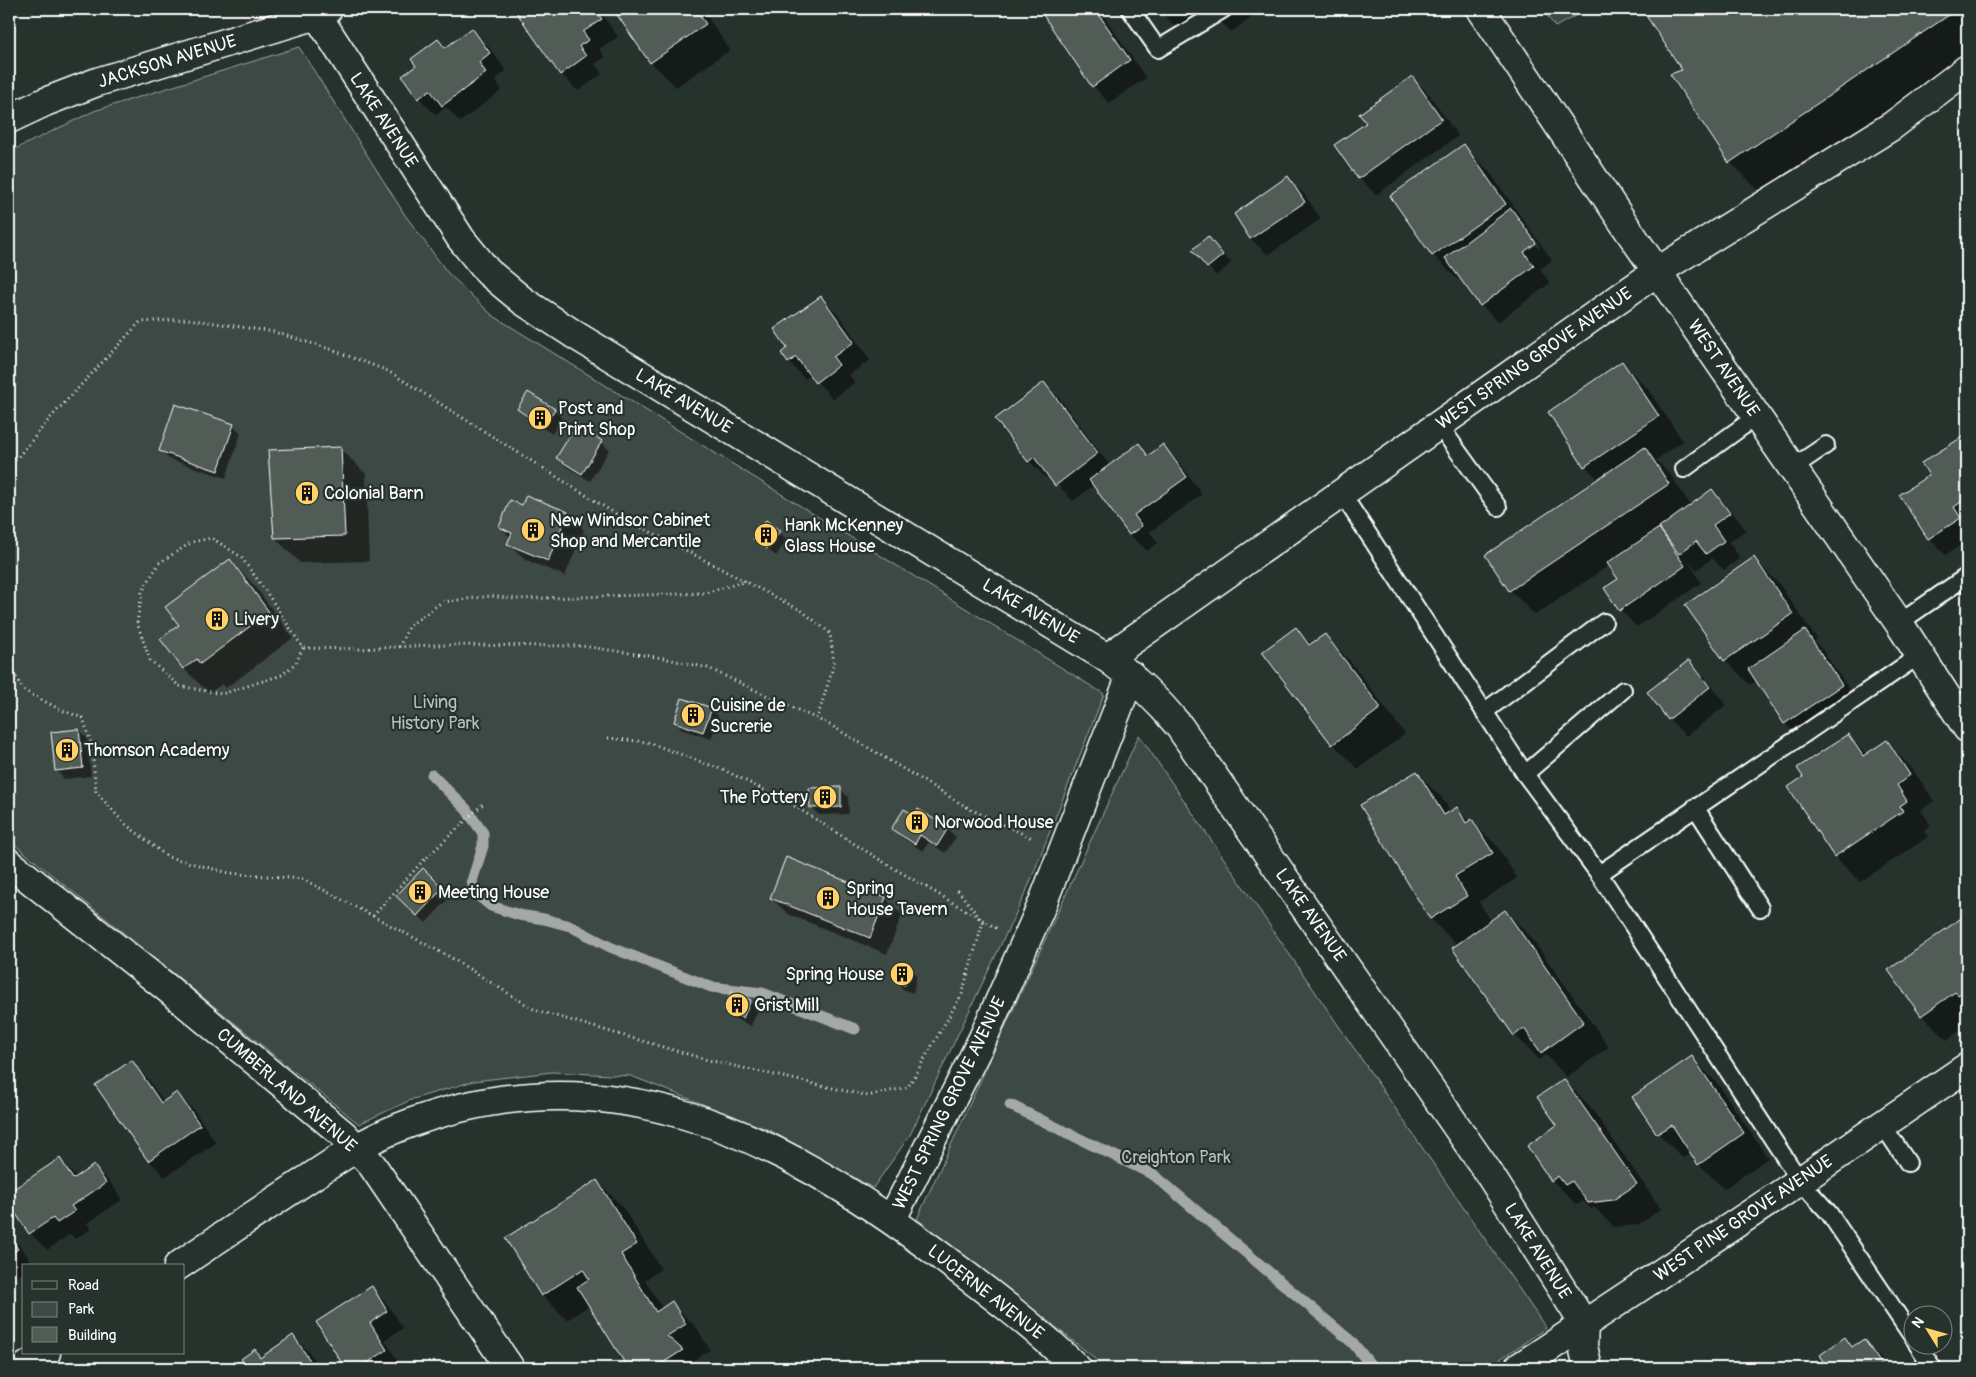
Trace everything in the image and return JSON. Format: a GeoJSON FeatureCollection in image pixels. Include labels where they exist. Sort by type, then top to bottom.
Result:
{"type":"FeatureCollection","features":[{"type":"Feature","properties":{"kind":"street","name":"WEST AVENUE"},"geometry":{"type":"LineString","coordinates":[[1481,9],[1627,228],[1899,623],[1967,728]]}},
{"type":"Feature","properties":{"kind":"street","name":"JACKSON AVENUE"},"geometry":{"type":"LineString","coordinates":[[9,119],[45,102],[97,82],[320,11]]}},
{"type":"Feature","properties":{"kind":"street","name":"LAKE AVENUE"},"geometry":{"type":"LineString","coordinates":[[320,11],[461,239],[488,272],[523,301],[575,335],[1107,658],[1131,675],[1158,700],[1179,726],[1310,913],[1488,1172],[1584,1324]]}},
{"type":"Feature","properties":{"kind":"street","name":"WEST SPRING GROVE AVENUE"},"geometry":{"type":"LineString","coordinates":[[1107,658],[1658,271],[1892,126],[1967,69]]}},
{"type":"Feature","properties":{"kind":"street","name":"WEST SPRING GROVE AVENUE"},"geometry":{"type":"LineString","coordinates":[[181,1264],[355,1148],[398,1128],[443,1112],[490,1102],[536,1096],[584,1097],[631,1101],[681,1113],[728,1129],[822,1175],[892,1220],[983,1038],[1062,852],[1131,675]]}},
{"type":"Feature","properties":{"kind":"street","name":"CUMBERLAND AVENUE"},"geometry":{"type":"LineString","coordinates":[[9,863],[174,994],[344,1135],[372,1165],[510,1368]]}},
{"type":"Feature","properties":{"kind":"street","name":"WEST PINE GROVE AVENUE"},"geometry":{"type":"LineString","coordinates":[[1518,1368],[1800,1181],[1882,1124],[1966,1070]]}},
{"type":"Feature","properties":{"kind":"street","name":"LUCERNE AVENUE"},"geometry":{"type":"LineString","coordinates":[[892,1220],[1002,1302],[1077,1368]]}},
{"type":"Feature","properties":{"kind":"street"},"geometry":{"type":"LineString","coordinates":[[1584,1324],[1583,1346],[1588,1368]]}},
{"type":"Feature","properties":{"kind":"street"},"geometry":{"type":"LineString","coordinates":[[24,1368],[45,1354]]}},
{"type":"Feature","properties":{"kind":"lane"},"geometry":{"type":"LineString","coordinates":[[1130,9],[1158,49],[1224,9]]}},
{"type":"Feature","properties":{"kind":"lane"},"geometry":{"type":"LineString","coordinates":[[1684,469],[1757,416]]}},
{"type":"Feature","properties":{"kind":"lane"},"geometry":{"type":"LineString","coordinates":[[1438,425],[1498,507]]}},
{"type":"Feature","properties":{"kind":"lane"},"geometry":{"type":"LineString","coordinates":[[1792,468],[1826,445]]}},
{"type":"Feature","properties":{"kind":"lane"},"geometry":{"type":"LineString","coordinates":[[1342,494],[1525,774],[1600,874],[1800,1181],[1829,1213],[1904,1324]]}},
{"type":"Feature","properties":{"kind":"lane"},"geometry":{"type":"LineString","coordinates":[[1899,623],[1967,576]]}},
{"type":"Feature","properties":{"kind":"lane"},"geometry":{"type":"LineString","coordinates":[[1484,712],[1604,622]]}},
{"type":"Feature","properties":{"kind":"lane"},"geometry":{"type":"LineString","coordinates":[[1600,874],[1920,655]]}},
{"type":"Feature","properties":{"kind":"lane"},"geometry":{"type":"LineString","coordinates":[[1525,774],[1623,690]]}},
{"type":"Feature","properties":{"kind":"lane"},"geometry":{"type":"LineString","coordinates":[[1696,807],[1760,908]]}},
{"type":"Feature","properties":{"kind":"lane"},"geometry":{"type":"LineString","coordinates":[[1882,1124],[1908,1163]]}},
{"type":"Feature","properties":{"kind":"lane"},"geometry":{"type":"LineString","coordinates":[[1924,1354],[1933,1368]]}},
{"type":"Feature","properties":{"kind":"path"},"geometry":{"type":"LineString","coordinates":[[9,468],[52,416],[140,322],[188,319],[264,330],[330,349],[388,371],[616,514],[802,611],[830,633],[834,664],[817,719]]}},
{"type":"Feature","properties":{"kind":"path"},"geometry":{"type":"LineString","coordinates":[[212,538],[241,557],[303,648],[296,663],[282,675],[222,694],[180,686],[150,660],[137,623],[142,592],[159,564],[192,542],[212,538]]}},
{"type":"Feature","properties":{"kind":"path"},"geometry":{"type":"LineString","coordinates":[[399,647],[410,626],[442,602],[491,596],[535,599],[705,593],[747,581]]}},
{"type":"Feature","properties":{"kind":"path"},"geometry":{"type":"LineString","coordinates":[[303,648],[359,649],[431,645],[582,646],[663,658],[708,668],[832,726],[970,809],[1062,852]]}},
{"type":"Feature","properties":{"kind":"path"},"geometry":{"type":"LineString","coordinates":[[9,664],[23,690],[61,710],[83,718],[92,746],[96,792],[124,823],[168,857],[229,873],[303,879],[450,957],[535,1010],[708,1060],[868,1096],[908,1088],[962,994],[983,922]]}},
{"type":"Feature","properties":{"kind":"path"},"geometry":{"type":"LineString","coordinates":[[608,738],[647,742],[726,771],[788,802],[983,922],[1025,942]]}},
{"type":"Feature","properties":{"kind":"path"},"geometry":{"type":"LineString","coordinates":[[373,916],[420,864],[485,802]]}},
{"type":"Feature","properties":{"kind":"path"},"geometry":{"type":"LineString","coordinates":[[956,888],[983,922]]}},
{"type":"Feature","properties":{"kind":"green space"},"geometry":{"type":"Polygon","coordinates":[[[1543,9],[1587,9],[1555,27],[1543,9]]]}},
{"type":"Feature","properties":{"kind":"green space","name":"Living History Park"},"geometry":{"type":"Polygon","coordinates":[[[299,47],[405,215],[447,272],[492,315],[1104,694],[1026,892],[910,1135],[873,1188],[769,1130],[631,1076],[552,1072],[474,1081],[413,1099],[359,1124],[9,840],[9,152],[94,111],[299,47]]]}},
{"type":"Feature","properties":{"kind":"green space","name":"Creighton Park"},"geometry":{"type":"Polygon","coordinates":[[[1139,735],[1546,1328],[1487,1368],[1103,1368],[1092,1356],[917,1219],[1139,735]]]}},
{"type":"Feature","properties":{"kind":"building"},"geometry":{"type":"Polygon","coordinates":[[[514,9],[594,9],[602,19],[583,32],[589,40],[579,46],[586,56],[560,75],[514,9]]]}},
{"type":"Feature","properties":{"kind":"building"},"geometry":{"type":"Polygon","coordinates":[[[613,9],[695,9],[706,24],[650,63],[613,9]]]}},
{"type":"Feature","properties":{"kind":"building"},"geometry":{"type":"Polygon","coordinates":[[[1046,9],[1095,9],[1130,60],[1092,87],[1041,12],[1046,9]]]}},
{"type":"Feature","properties":{"kind":"building"},"geometry":{"type":"Polygon","coordinates":[[[1653,9],[1958,9],[1729,163],[1670,74],[1682,70],[1645,14],[1653,9]]]}},
{"type":"Feature","properties":{"kind":"building"},"geometry":{"type":"Polygon","coordinates":[[[472,28],[490,53],[479,62],[486,73],[442,106],[430,90],[418,99],[402,76],[416,66],[411,59],[438,39],[445,48],[472,28]]]}},
{"type":"Feature","properties":{"kind":"building"},"geometry":{"type":"Polygon","coordinates":[[[1412,76],[1442,119],[1358,179],[1334,145],[1366,123],[1359,114],[1412,76]]]}},
{"type":"Feature","properties":{"kind":"building"},"geometry":{"type":"Polygon","coordinates":[[[1464,144],[1506,204],[1432,256],[1390,196],[1464,144]]]}},
{"type":"Feature","properties":{"kind":"building"},"geometry":{"type":"Polygon","coordinates":[[[1288,176],[1305,202],[1250,239],[1234,214],[1288,176]]]}},
{"type":"Feature","properties":{"kind":"building"},"geometry":{"type":"Polygon","coordinates":[[[1511,208],[1536,243],[1524,252],[1534,266],[1480,306],[1445,258],[1511,208]]]}},
{"type":"Feature","properties":{"kind":"building"},"geometry":{"type":"Polygon","coordinates":[[[1208,236],[1223,255],[1207,268],[1192,250],[1208,236]]]}},
{"type":"Feature","properties":{"kind":"building"},"geometry":{"type":"Polygon","coordinates":[[[821,296],[854,342],[833,357],[839,365],[815,383],[796,357],[788,363],[781,353],[787,348],[774,329],[821,296]]]}},
{"type":"Feature","properties":{"kind":"building"},"geometry":{"type":"Polygon","coordinates":[[[1622,361],[1659,416],[1584,467],[1548,412],[1622,361]]]}},
{"type":"Feature","properties":{"kind":"building"},"geometry":{"type":"Polygon","coordinates":[[[1044,382],[1098,453],[1055,486],[1034,457],[1028,462],[995,419],[1044,382]]]}},
{"type":"Feature","properties":{"kind":"building","name":"Post and Print Shop"},"geometry":{"type":"Polygon","coordinates":[[[528,392],[555,409],[543,427],[517,409],[528,392]]]}},
{"type":"Feature","properties":{"kind":"building"},"geometry":{"type":"Polygon","coordinates":[[[175,404],[234,424],[218,471],[159,451],[175,404]]]}},
{"type":"Feature","properties":{"kind":"building"},"geometry":{"type":"Polygon","coordinates":[[[577,424],[602,441],[582,474],[556,458],[577,424]]]}},
{"type":"Feature","properties":{"kind":"building"},"geometry":{"type":"Polygon","coordinates":[[[1967,434],[1967,498],[1954,507],[1961,518],[1928,539],[1899,495],[1929,475],[1921,463],[1967,434]]]}},
{"type":"Feature","properties":{"kind":"building"},"geometry":{"type":"Polygon","coordinates":[[[1139,443],[1148,456],[1163,444],[1187,477],[1134,515],[1142,526],[1129,535],[1089,480],[1139,443]]]}},
{"type":"Feature","properties":{"kind":"building","name":"Colonial Barn"},"geometry":{"type":"Polygon","coordinates":[[[341,447],[345,536],[274,538],[268,450],[341,447]]]}},
{"type":"Feature","properties":{"kind":"building"},"geometry":{"type":"Polygon","coordinates":[[[1645,447],[1669,484],[1509,591],[1485,555],[1645,447]]]}},
{"type":"Feature","properties":{"kind":"building"},"geometry":{"type":"Polygon","coordinates":[[[1712,489],[1730,513],[1713,525],[1724,541],[1706,554],[1696,541],[1679,554],[1659,528],[1712,489]]]}},
{"type":"Feature","properties":{"kind":"building","name":"New Windsor Cabinet Shop and Mercantile"},"geometry":{"type":"Polygon","coordinates":[[[526,495],[568,512],[548,561],[507,544],[512,533],[499,527],[510,500],[522,505],[526,495]]]}},
{"type":"Feature","properties":{"kind":"building","name":"Hank McKenney Glass House"},"geometry":{"type":"Polygon","coordinates":[[[766,520],[780,531],[767,549],[753,539],[766,520]]]}},
{"type":"Feature","properties":{"kind":"building"},"geometry":{"type":"Polygon","coordinates":[[[1659,528],[1685,566],[1619,611],[1604,588],[1618,579],[1607,563],[1659,528]]]}},
{"type":"Feature","properties":{"kind":"building"},"geometry":{"type":"Polygon","coordinates":[[[1754,557],[1793,614],[1724,661],[1685,605],[1754,557]]]}},
{"type":"Feature","properties":{"kind":"building","name":"Livery"},"geometry":{"type":"Polygon","coordinates":[[[230,559],[269,612],[200,664],[197,659],[183,669],[160,639],[179,625],[165,607],[230,559]]]}},
{"type":"Feature","properties":{"kind":"building"},"geometry":{"type":"Polygon","coordinates":[[[1296,627],[1309,645],[1325,634],[1381,708],[1332,745],[1262,652],[1296,627]]]}},
{"type":"Feature","properties":{"kind":"building"},"geometry":{"type":"Polygon","coordinates":[[[1805,630],[1842,685],[1784,724],[1748,669],[1805,630]]]}},
{"type":"Feature","properties":{"kind":"building"},"geometry":{"type":"Polygon","coordinates":[[[1689,660],[1710,687],[1668,720],[1647,692],[1689,660]]]}},
{"type":"Feature","properties":{"kind":"building","name":"Cuisine de Sucrerie"},"geometry":{"type":"Polygon","coordinates":[[[682,698],[712,708],[703,732],[674,722],[682,698]]]}},
{"type":"Feature","properties":{"kind":"building","name":"Thomson Academy"},"geometry":{"type":"Polygon","coordinates":[[[79,729],[83,768],[55,771],[51,732],[79,729]]]}},
{"type":"Feature","properties":{"kind":"building"},"geometry":{"type":"Polygon","coordinates":[[[1848,734],[1863,756],[1887,740],[1910,775],[1897,785],[1907,801],[1900,806],[1903,811],[1834,857],[1788,787],[1803,777],[1797,768],[1848,734]]]}},
{"type":"Feature","properties":{"kind":"building"},"geometry":{"type":"Polygon","coordinates":[[[1417,771],[1444,815],[1457,807],[1466,823],[1472,819],[1493,853],[1455,876],[1467,896],[1430,919],[1360,805],[1417,771]]]}},
{"type":"Feature","properties":{"kind":"building","name":"The Pottery"},"geometry":{"type":"Polygon","coordinates":[[[841,787],[841,807],[810,808],[809,788],[841,787]]]}},
{"type":"Feature","properties":{"kind":"building","name":"Norwood House"},"geometry":{"type":"Polygon","coordinates":[[[904,809],[914,815],[918,809],[948,828],[937,846],[920,835],[915,844],[891,829],[904,809]]]}},
{"type":"Feature","properties":{"kind":"building","name":"Spring House Tavern"},"geometry":{"type":"Polygon","coordinates":[[[786,857],[886,897],[870,938],[770,898],[786,857]]]}},
{"type":"Feature","properties":{"kind":"building","name":"Meeting House"},"geometry":{"type":"Polygon","coordinates":[[[423,868],[443,888],[417,916],[396,896],[423,868]]]}},
{"type":"Feature","properties":{"kind":"building"},"geometry":{"type":"Polygon","coordinates":[[[1505,910],[1584,1022],[1541,1053],[1524,1028],[1514,1036],[1452,948],[1505,910]]]}},
{"type":"Feature","properties":{"kind":"building"},"geometry":{"type":"Polygon","coordinates":[[[1967,914],[1967,988],[1958,995],[1955,992],[1921,1016],[1888,970],[1967,914]]]}},
{"type":"Feature","properties":{"kind":"building","name":"Spring House"},"geometry":{"type":"Polygon","coordinates":[[[900,963],[910,965],[905,985],[895,983],[900,963]]]}},
{"type":"Feature","properties":{"kind":"building","name":"Grist Mill"},"geometry":{"type":"Polygon","coordinates":[[[731,992],[751,1000],[743,1018],[724,1010],[731,992]]]}},
{"type":"Feature","properties":{"kind":"building"},"geometry":{"type":"Polygon","coordinates":[[[1692,1056],[1744,1133],[1698,1165],[1672,1125],[1657,1134],[1632,1097],[1692,1056]]]}},
{"type":"Feature","properties":{"kind":"building"},"geometry":{"type":"Polygon","coordinates":[[[132,1060],[161,1103],[177,1092],[200,1125],[148,1161],[95,1085],[132,1060]]]}},
{"type":"Feature","properties":{"kind":"building"},"geometry":{"type":"Polygon","coordinates":[[[1564,1079],[1637,1184],[1613,1200],[1588,1203],[1572,1181],[1565,1185],[1558,1176],[1551,1181],[1527,1146],[1557,1125],[1537,1097],[1564,1079]]]}},
{"type":"Feature","properties":{"kind":"building"},"geometry":{"type":"Polygon","coordinates":[[[60,1158],[73,1179],[94,1165],[106,1183],[71,1206],[75,1211],[57,1223],[53,1218],[29,1234],[9,1203],[9,1192],[60,1158]]]}},
{"type":"Feature","properties":{"kind":"building"},"geometry":{"type":"Polygon","coordinates":[[[597,1180],[637,1244],[621,1254],[656,1312],[672,1301],[686,1324],[667,1336],[683,1350],[655,1368],[644,1368],[642,1364],[634,1368],[628,1368],[577,1287],[589,1279],[583,1269],[541,1296],[505,1238],[597,1180]]]}},
{"type":"Feature","properties":{"kind":"building"},"geometry":{"type":"Polygon","coordinates":[[[9,1235],[18,1249],[9,1255],[9,1235]]]}},
{"type":"Feature","properties":{"kind":"building"},"geometry":{"type":"Polygon","coordinates":[[[372,1286],[387,1311],[370,1323],[387,1350],[360,1368],[345,1368],[316,1322],[372,1286]]]}},
{"type":"Feature","properties":{"kind":"building"},"geometry":{"type":"Polygon","coordinates":[[[293,1335],[315,1368],[248,1368],[241,1359],[255,1349],[260,1358],[293,1335]]]}},
{"type":"Feature","properties":{"kind":"building"},"geometry":{"type":"Polygon","coordinates":[[[1845,1337],[1852,1347],[1864,1339],[1884,1368],[1825,1368],[1827,1366],[1820,1355],[1845,1337]]]}},
{"type":"Feature","properties":{"kind":"waterway"},"geometry":{"type":"LineString","coordinates":[[432,775],[466,809],[483,833],[483,846],[472,881],[475,893],[491,906],[519,915],[570,926],[610,947],[711,987],[762,993],[855,1029]]}},
{"type":"Feature","properties":{"kind":"waterway"},"geometry":{"type":"LineString","coordinates":[[1010,1105],[1154,1175],[1353,1343],[1373,1368]]}},
{"type":"Feature","properties":{"kind":"place","name":"Post and Print Shop"},"geometry":{"type":"Point","coordinates":[540,418]}},
{"type":"Feature","properties":{"kind":"place","name":"Colonial Barn"},"geometry":{"type":"Point","coordinates":[307,493]}},
{"type":"Feature","properties":{"kind":"place","name":"New Windsor Cabinet Shop and Mercantile"},"geometry":{"type":"Point","coordinates":[533,530]}},
{"type":"Feature","properties":{"kind":"place","name":"Hank McKenney Glass House"},"geometry":{"type":"Point","coordinates":[766,535]}},
{"type":"Feature","properties":{"kind":"place","name":"Livery"},"geometry":{"type":"Point","coordinates":[217,619]}},
{"type":"Feature","properties":{"kind":"place","name":"Cuisine de Sucrerie"},"geometry":{"type":"Point","coordinates":[693,715]}},
{"type":"Feature","properties":{"kind":"place","name":"Thomson Academy"},"geometry":{"type":"Point","coordinates":[67,750]}},
{"type":"Feature","properties":{"kind":"place","name":"The Pottery"},"geometry":{"type":"Point","coordinates":[825,797]}},
{"type":"Feature","properties":{"kind":"place","name":"Norwood House"},"geometry":{"type":"Point","coordinates":[917,822]}},
{"type":"Feature","properties":{"kind":"place","name":"Meeting House"},"geometry":{"type":"Point","coordinates":[420,892]}},
{"type":"Feature","properties":{"kind":"place","name":"Spring House Tavern"},"geometry":{"type":"Point","coordinates":[828,898]}},
{"type":"Feature","properties":{"kind":"place","name":"Spring House"},"geometry":{"type":"Point","coordinates":[902,974]}},
{"type":"Feature","properties":{"kind":"place","name":"Grist Mill"},"geometry":{"type":"Point","coordinates":[737,1005]}}]}
